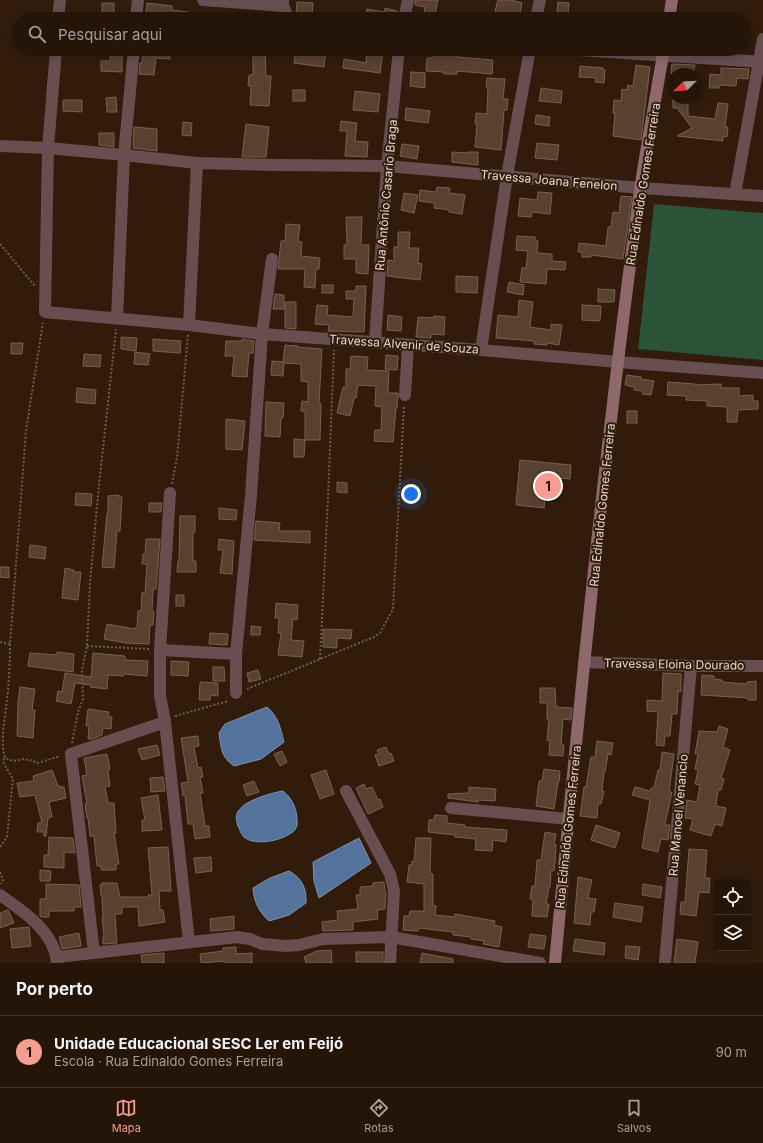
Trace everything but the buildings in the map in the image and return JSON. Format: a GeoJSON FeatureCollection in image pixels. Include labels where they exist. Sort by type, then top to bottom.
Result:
{"type":"FeatureCollection","features":[{"type":"Feature","properties":{"kind":"street"},"geometry":{"type":"LineString","coordinates":[[59,12],[60,0]]}},
{"type":"Feature","properties":{"kind":"street"},"geometry":{"type":"LineString","coordinates":[[137,12],[138,0]]}},
{"type":"Feature","properties":{"kind":"street"},"geometry":{"type":"LineString","coordinates":[[203,0],[283,3]]}},
{"type":"Feature","properties":{"kind":"street"},"geometry":{"type":"LineString","coordinates":[[405,12],[408,0]]}},
{"type":"Feature","properties":{"kind":"street"},"geometry":{"type":"LineString","coordinates":[[537,12],[540,0]]}},
{"type":"Feature","properties":{"kind":"street"},"geometry":{"type":"LineString","coordinates":[[670,12],[672,0]]}},
{"type":"Feature","properties":{"kind":"street"},"geometry":{"type":"LineString","coordinates":[[735,194],[761,62],[763,39]]}},
{"type":"Feature","properties":{"kind":"street"},"geometry":{"type":"LineString","coordinates":[[45,312],[48,148],[55,56]]}},
{"type":"Feature","properties":{"kind":"street"},"geometry":{"type":"LineString","coordinates":[[117,318],[124,155],[133,56]]}},
{"type":"Feature","properties":{"kind":"street","name":"Rua Antônio Casario Braga"},"geometry":{"type":"LineString","coordinates":[[375,342],[387,166],[399,56]]}},
{"type":"Feature","properties":{"kind":"street"},"geometry":{"type":"LineString","coordinates":[[481,350],[507,176],[529,56]]}},
{"type":"Feature","properties":{"kind":"street","name":"Rua Edinaldo Gomes Ferreira"},"geometry":{"type":"LineString","coordinates":[[555,963],[584,662],[618,362],[640,188],[663,56]]}},
{"type":"Feature","properties":{"kind":"street"},"geometry":{"type":"LineString","coordinates":[[703,56],[761,62]]}},
{"type":"Feature","properties":{"kind":"street"},"geometry":{"type":"LineString","coordinates":[[0,146],[48,148],[124,155]]}},
{"type":"Feature","properties":{"kind":"street","name":"Travessa Joana Fenelon"},"geometry":{"type":"LineString","coordinates":[[124,155],[196,163],[278,166],[387,166],[640,188],[763,196]]}},
{"type":"Feature","properties":{"kind":"street"},"geometry":{"type":"LineString","coordinates":[[190,325],[196,163]]}},
{"type":"Feature","properties":{"kind":"street"},"geometry":{"type":"LineString","coordinates":[[236,693],[236,654],[251,495],[262,334],[272,259]]}},
{"type":"Feature","properties":{"kind":"street","name":"Travessa Alvenir de Souza"},"geometry":{"type":"LineString","coordinates":[[45,312],[190,325],[262,334],[763,373]]}},
{"type":"Feature","properties":{"kind":"street"},"geometry":{"type":"LineString","coordinates":[[405,395],[408,345]]}},
{"type":"Feature","properties":{"kind":"street"},"geometry":{"type":"LineString","coordinates":[[170,493],[160,650],[160,695],[165,722],[189,942]]}},
{"type":"Feature","properties":{"kind":"street"},"geometry":{"type":"LineString","coordinates":[[160,650],[236,654]]}},
{"type":"Feature","properties":{"kind":"street","name":"Travessa Eloina Dourado"},"geometry":{"type":"LineString","coordinates":[[584,662],[691,666],[763,666]]}},
{"type":"Feature","properties":{"kind":"street","name":"Rua Manoel Venancio"},"geometry":{"type":"LineString","coordinates":[[664,963],[691,666]]}},
{"type":"Feature","properties":{"kind":"street"},"geometry":{"type":"LineString","coordinates":[[94,953],[71,754],[165,722]]}},
{"type":"Feature","properties":{"kind":"street"},"geometry":{"type":"LineString","coordinates":[[346,792],[390,874],[394,891],[390,963]]}},
{"type":"Feature","properties":{"kind":"street"},"geometry":{"type":"LineString","coordinates":[[451,808],[569,819]]}},
{"type":"Feature","properties":{"kind":"street"},"geometry":{"type":"LineString","coordinates":[[0,896],[33,920],[50,941],[57,960],[94,953],[237,937],[250,939],[269,945],[286,946],[299,945],[323,939],[391,937],[540,963]]}},
{"type":"Feature","properties":{"kind":"path"},"geometry":{"type":"LineString","coordinates":[[0,244],[29,281],[46,297]]}},
{"type":"Feature","properties":{"kind":"path"},"geometry":{"type":"LineString","coordinates":[[45,312],[26,430],[7,699],[3,736],[3,750],[5,758],[14,761],[30,760],[38,763],[71,754],[73,733],[83,699],[82,670],[87,646],[90,583],[99,484],[117,318]]}},
{"type":"Feature","properties":{"kind":"path"},"geometry":{"type":"LineString","coordinates":[[170,493],[176,458],[190,325]]}},
{"type":"Feature","properties":{"kind":"path"},"geometry":{"type":"LineString","coordinates":[[334,339],[320,659],[374,637],[380,633],[393,609],[405,395]]}},
{"type":"Feature","properties":{"kind":"path"},"geometry":{"type":"LineString","coordinates":[[0,642],[10,644]]}},
{"type":"Feature","properties":{"kind":"path"},"geometry":{"type":"LineString","coordinates":[[87,646],[160,650]]}},
{"type":"Feature","properties":{"kind":"path"},"geometry":{"type":"LineString","coordinates":[[0,847],[7,837],[13,779],[3,762],[5,756]]}},
{"type":"Feature","properties":{"kind":"path"},"geometry":{"type":"LineString","coordinates":[[0,872],[3,880],[0,887]]}},
{"type":"Feature","properties":{"kind":"green space"},"geometry":{"type":"Polygon","coordinates":[[[654,204],[763,213],[763,360],[638,349],[654,204]]]}},
{"type":"Feature","properties":{"kind":"water"},"geometry":{"type":"Polygon","coordinates":[[[267,707],[277,719],[284,742],[261,759],[234,766],[224,756],[221,748],[219,733],[225,724],[267,707]]]}},
{"type":"Feature","properties":{"kind":"water"},"geometry":{"type":"Polygon","coordinates":[[[283,791],[293,802],[296,811],[297,826],[294,831],[281,838],[261,842],[248,840],[244,837],[236,819],[237,813],[240,809],[254,800],[266,795],[283,791]]]}},
{"type":"Feature","properties":{"kind":"water"},"geometry":{"type":"Polygon","coordinates":[[[359,838],[371,863],[319,898],[314,881],[313,862],[359,838]]]}},
{"type":"Feature","properties":{"kind":"water"},"geometry":{"type":"Polygon","coordinates":[[[289,871],[294,874],[303,884],[306,893],[306,903],[289,915],[269,921],[262,914],[258,906],[253,888],[270,878],[289,871]]]}},
{"type":"Feature","properties":{"kind":"place","name":"Unidade Educacional SESC Ler em Feijó"},"geometry":{"type":"Point","coordinates":[548,486]}}]}
